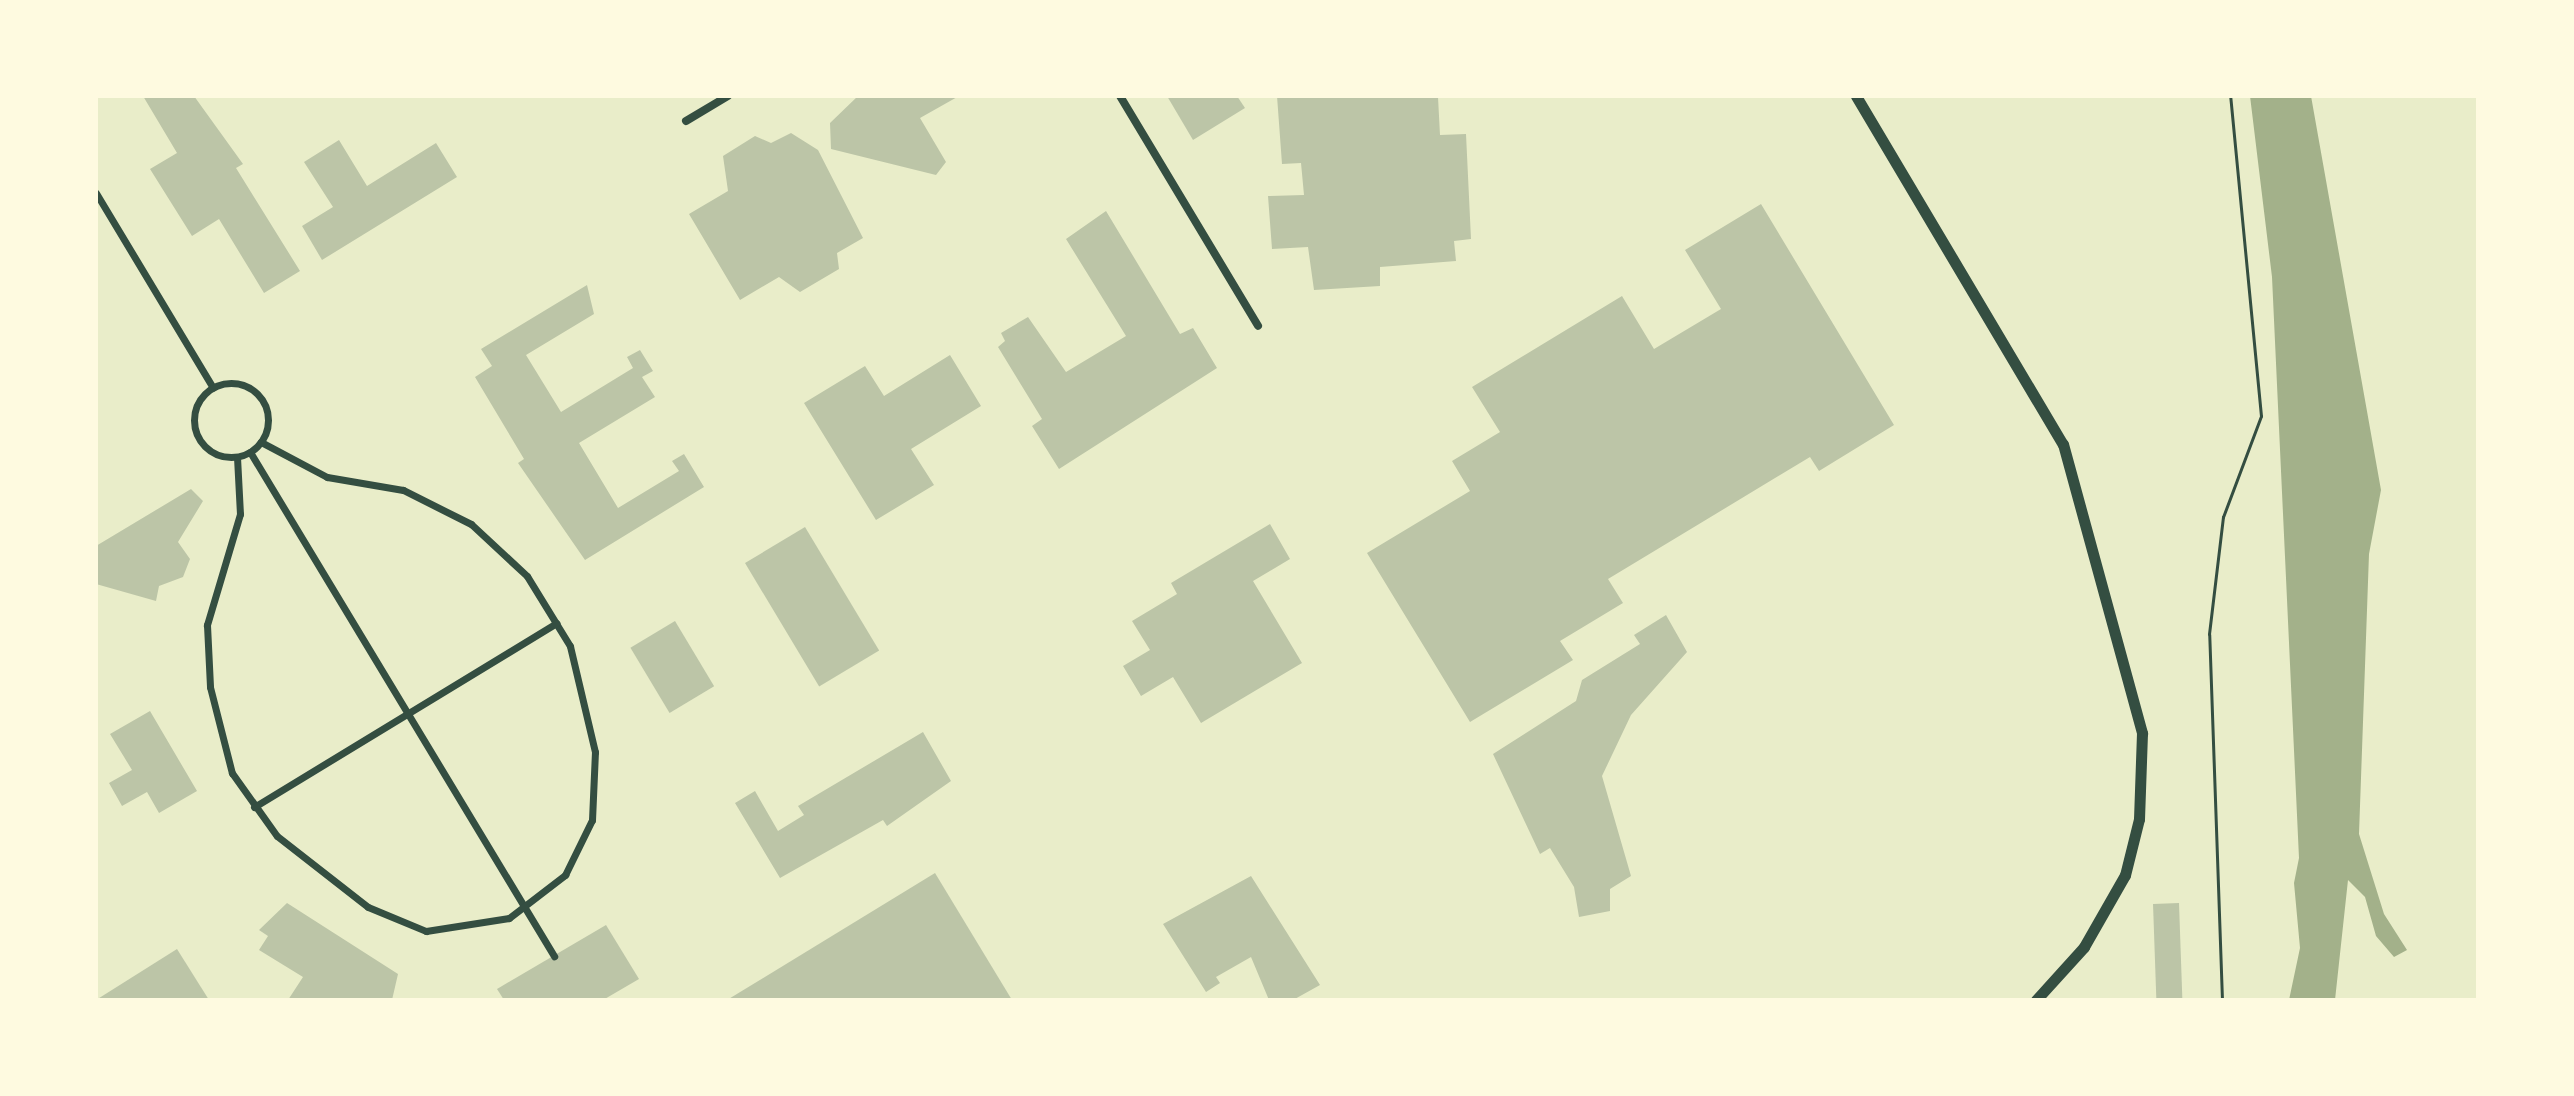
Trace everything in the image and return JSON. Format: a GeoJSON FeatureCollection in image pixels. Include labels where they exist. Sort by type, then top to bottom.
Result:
{"type":"FeatureCollection","features":[{"type":"Feature","properties":{"kind":"street"},"geometry":{"type":"LineString","coordinates":[[686,121],[728,96]]}},
{"type":"Feature","properties":{"kind":"street"},"geometry":{"type":"LineString","coordinates":[[1120,96],[1258,326]]}},
{"type":"Feature","properties":{"kind":"street"},"geometry":{"type":"LineString","coordinates":[[1856,96],[2063,444],[2142,733],[2139,819],[2125,875],[2084,947],[2036,1000]]}},
{"type":"Feature","properties":{"kind":"street"},"geometry":{"type":"LineString","coordinates":[[96,193],[213,388]]}},
{"type":"Feature","properties":{"kind":"street"},"geometry":{"type":"LineString","coordinates":[[234,383],[255,391],[268,421],[261,442],[250,452],[237,457],[215,454],[197,435],[197,405],[213,388],[234,383]]}},
{"type":"Feature","properties":{"kind":"street"},"geometry":{"type":"LineString","coordinates":[[237,457],[240,514],[215,583],[207,655],[228,762],[254,807],[332,884],[412,926],[486,926],[509,918],[521,902],[543,897],[565,875],[592,820],[589,705],[557,623],[527,576],[471,524],[403,490],[327,477],[261,442]]}},
{"type":"Feature","properties":{"kind":"street"},"geometry":{"type":"LineString","coordinates":[[250,452],[554,956]]}},
{"type":"Feature","properties":{"kind":"street"},"geometry":{"type":"LineString","coordinates":[[254,807],[557,623]]}},
{"type":"Feature","properties":{"kind":"path"},"geometry":{"type":"LineString","coordinates":[[2222,1000],[2210,619],[2223,517],[2261,416],[2230,96]]}},
{"type":"Feature","properties":{"kind":"shaded area"},"geometry":{"type":"Polygon","coordinates":[[[2250,96],[2311,96],[2381,490],[2369,554],[2359,834],[2384,914],[2407,950],[2394,957],[2376,936],[2365,897],[2348,880],[2335,1000],[2289,1000],[2300,948],[2294,883],[2299,858],[2272,277],[2250,96]]]}},
{"type":"Feature","properties":{"kind":"building"},"geometry":{"type":"Polygon","coordinates":[[[143,96],[194,96],[243,164],[236,168],[300,271],[264,293],[219,219],[192,236],[150,169],[177,153],[143,96]]]}},
{"type":"Feature","properties":{"kind":"building"},"geometry":{"type":"Polygon","coordinates":[[[858,96],[959,96],[920,118],[946,162],[936,175],[831,149],[830,123],[858,96]]]}},
{"type":"Feature","properties":{"kind":"building"},"geometry":{"type":"Polygon","coordinates":[[[1167,96],[1237,96],[1245,108],[1193,140],[1167,96]]]}},
{"type":"Feature","properties":{"kind":"building"},"geometry":{"type":"Polygon","coordinates":[[[1277,96],[1438,97],[1440,135],[1466,134],[1471,239],[1454,241],[1456,261],[1380,267],[1380,286],[1314,290],[1308,247],[1272,249],[1268,196],[1304,195],[1301,163],[1282,164],[1277,96]]]}},
{"type":"Feature","properties":{"kind":"building"},"geometry":{"type":"Polygon","coordinates":[[[791,133],[818,150],[863,238],[837,253],[839,269],[800,292],[779,277],[740,300],[689,214],[728,191],[723,156],[755,136],[771,143],[791,133]]]}},
{"type":"Feature","properties":{"kind":"building"},"geometry":{"type":"Polygon","coordinates":[[[339,140],[367,186],[436,143],[457,177],[322,260],[302,226],[333,207],[304,162],[339,140]]]}},
{"type":"Feature","properties":{"kind":"building"},"geometry":{"type":"Polygon","coordinates":[[[1761,204],[1894,425],[1819,471],[1810,457],[1608,579],[1623,603],[1560,641],[1573,660],[1470,722],[1367,553],[1470,491],[1452,461],[1500,432],[1472,387],[1622,296],[1654,349],[1721,309],[1685,250],[1761,204]]]}},
{"type":"Feature","properties":{"kind":"building"},"geometry":{"type":"Polygon","coordinates":[[[1106,211],[1180,334],[1193,328],[1217,368],[1059,469],[1032,426],[1042,419],[998,347],[1005,341],[1001,333],[1028,317],[1066,372],[1126,336],[1066,239],[1106,211]]]}},
{"type":"Feature","properties":{"kind":"building"},"geometry":{"type":"Polygon","coordinates":[[[587,285],[594,314],[526,355],[561,412],[633,368],[627,357],[640,350],[653,371],[642,377],[655,397],[579,443],[618,508],[679,471],[672,461],[684,454],[704,487],[585,560],[518,463],[524,459],[475,377],[492,366],[481,349],[587,285]]]}},
{"type":"Feature","properties":{"kind":"building"},"geometry":{"type":"Polygon","coordinates":[[[950,355],[981,406],[911,449],[934,485],[876,520],[804,403],[865,366],[884,396],[950,355]]]}},
{"type":"Feature","properties":{"kind":"building"},"geometry":{"type":"Polygon","coordinates":[[[191,489],[203,501],[178,542],[190,559],[183,577],[159,586],[156,601],[96,584],[96,546],[191,489]]]}},
{"type":"Feature","properties":{"kind":"building"},"geometry":{"type":"Polygon","coordinates":[[[1270,524],[1290,559],[1253,581],[1302,663],[1201,723],[1173,677],[1141,696],[1123,666],[1150,650],[1132,621],[1177,594],[1171,583],[1270,524]]]}},
{"type":"Feature","properties":{"kind":"building"},"geometry":{"type":"Polygon","coordinates":[[[805,527],[879,650],[819,686],[745,563],[805,527]]]}},
{"type":"Feature","properties":{"kind":"building"},"geometry":{"type":"Polygon","coordinates":[[[1666,615],[1687,652],[1631,715],[1602,776],[1631,876],[1610,889],[1610,911],[1579,917],[1574,887],[1550,848],[1540,854],[1493,754],[1576,701],[1582,680],[1640,644],[1634,635],[1666,615]]]}},
{"type":"Feature","properties":{"kind":"building"},"geometry":{"type":"Polygon","coordinates":[[[675,621],[714,686],[670,713],[630,648],[675,621]]]}},
{"type":"Feature","properties":{"kind":"building"},"geometry":{"type":"Polygon","coordinates":[[[150,711],[197,791],[159,813],[147,792],[122,806],[109,783],[132,770],[110,734],[150,711]]]}},
{"type":"Feature","properties":{"kind":"building"},"geometry":{"type":"Polygon","coordinates":[[[923,732],[951,781],[887,826],[883,820],[780,878],[735,803],[755,791],[778,831],[804,815],[798,806],[923,732]]]}},
{"type":"Feature","properties":{"kind":"building"},"geometry":{"type":"Polygon","coordinates":[[[935,873],[1012,1000],[727,1000],[935,873]]]}},
{"type":"Feature","properties":{"kind":"building"},"geometry":{"type":"Polygon","coordinates":[[[1251,876],[1320,985],[1293,1000],[1269,1000],[1251,957],[1216,977],[1220,983],[1206,992],[1163,924],[1251,876]]]}},
{"type":"Feature","properties":{"kind":"building"},"geometry":{"type":"Polygon","coordinates":[[[287,903],[398,974],[392,1000],[288,1000],[303,977],[259,950],[268,936],[259,930],[287,903]]]}},
{"type":"Feature","properties":{"kind":"building"},"geometry":{"type":"Polygon","coordinates":[[[2179,903],[2182,1000],[2156,1000],[2153,904],[2179,903]]]}},
{"type":"Feature","properties":{"kind":"building"},"geometry":{"type":"Polygon","coordinates":[[[606,925],[639,979],[603,1000],[504,1000],[497,989],[606,925]]]}},
{"type":"Feature","properties":{"kind":"building"},"geometry":{"type":"Polygon","coordinates":[[[177,949],[209,1000],[96,1000],[177,949]]]}}]}
